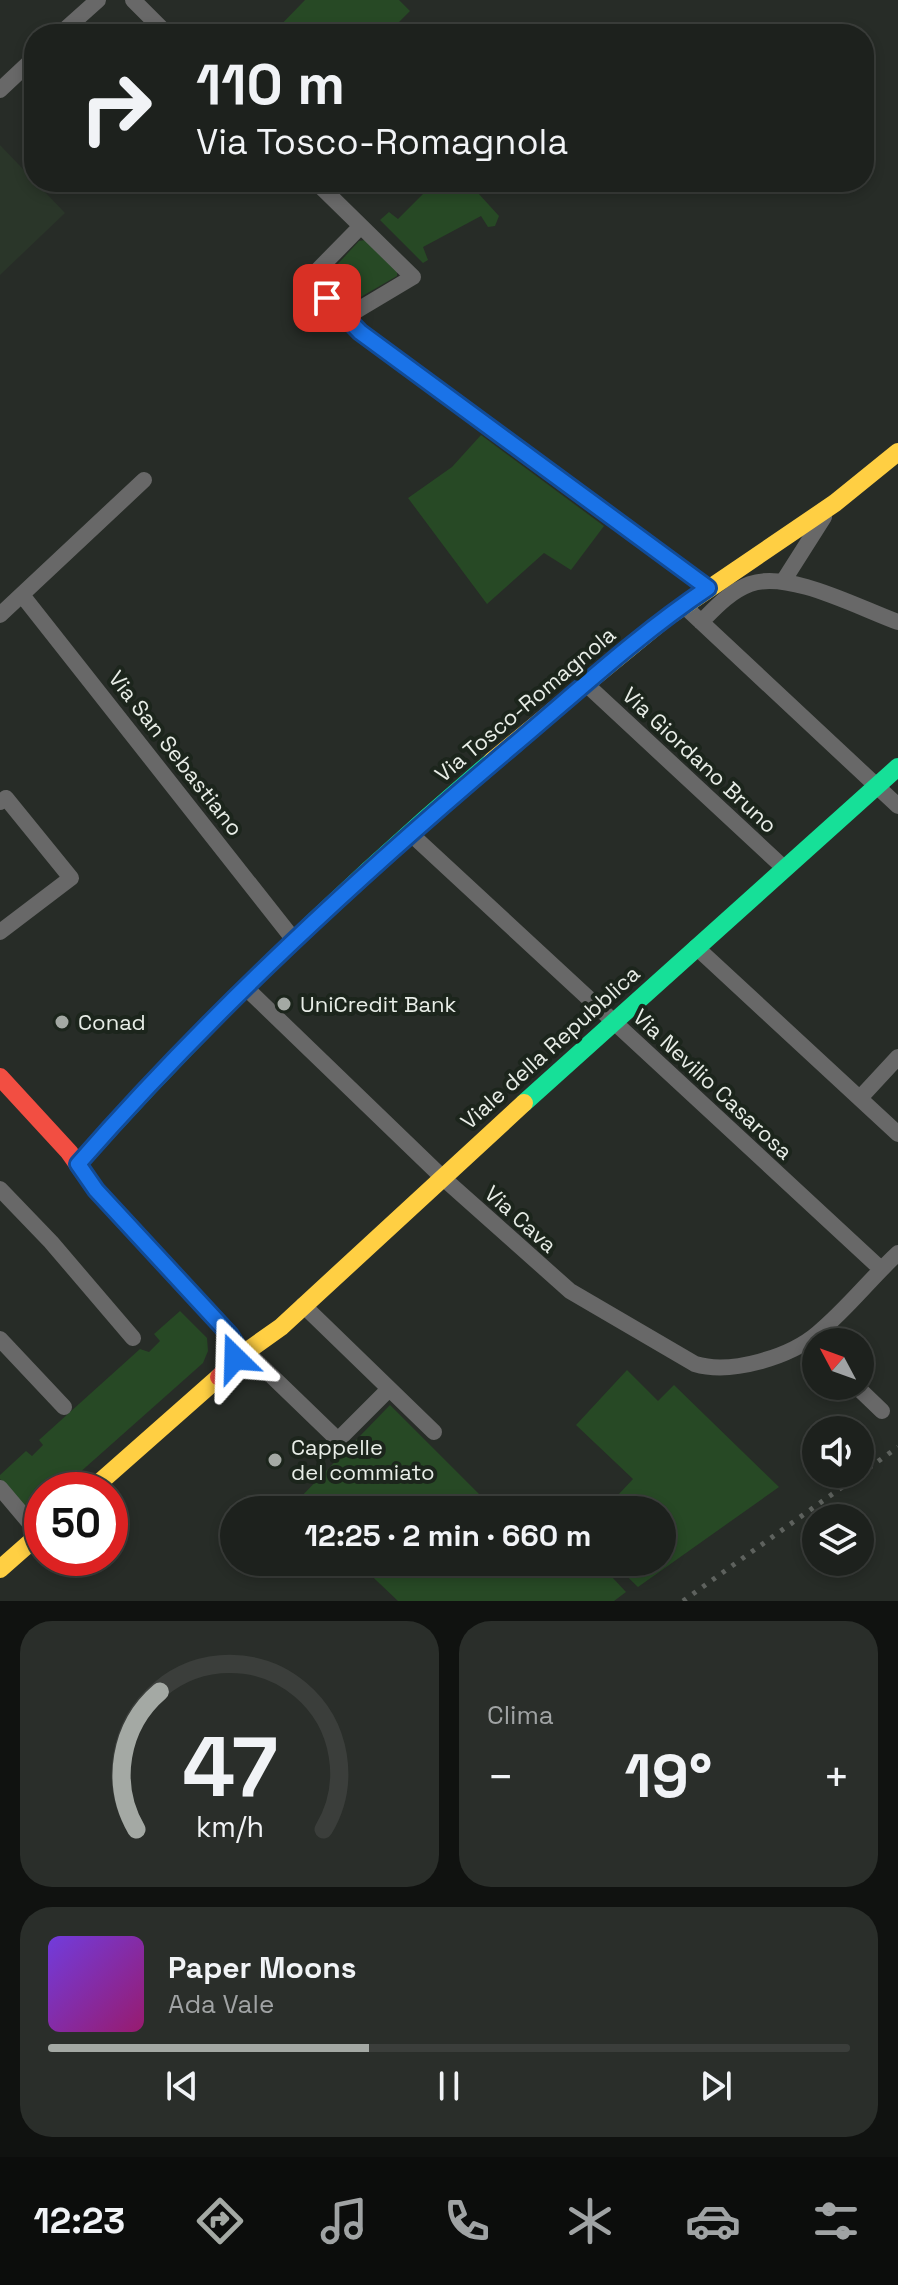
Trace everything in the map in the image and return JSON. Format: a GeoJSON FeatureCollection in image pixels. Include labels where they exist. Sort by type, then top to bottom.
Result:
{"type":"FeatureCollection","features":[{"type":"Feature","properties":{"kind":"main road","name":"Via Tosco-Romagnola"},"geometry":{"type":"LineString","coordinates":[[78,1164],[148,1086],[294,940],[411,834],[683,605],[835,501],[898,452]]}},
{"type":"Feature","properties":{"kind":"main road","name":"Viale della Repubblica"},"geometry":{"type":"LineString","coordinates":[[111,1472],[303,1305],[898,767]]}},
{"type":"Feature","properties":{"kind":"main road"},"geometry":{"type":"LineString","coordinates":[[1,1080],[78,1164],[96,1190],[230,1335],[240,1357]]}},
{"type":"Feature","properties":{"kind":"main road"},"geometry":{"type":"LineString","coordinates":[[0,1569],[24,1548]]}},
{"type":"Feature","properties":{"kind":"street"},"geometry":{"type":"LineString","coordinates":[[71,24],[98,0]]}},
{"type":"Feature","properties":{"kind":"street"},"geometry":{"type":"LineString","coordinates":[[133,0],[157,24]]}},
{"type":"Feature","properties":{"kind":"street"},"geometry":{"type":"LineString","coordinates":[[0,90],[24,67]]}},
{"type":"Feature","properties":{"kind":"street"},"geometry":{"type":"LineString","coordinates":[[326,192],[413,277],[346,317]]}},
{"type":"Feature","properties":{"kind":"street"},"geometry":{"type":"LineString","coordinates":[[361,226],[309,279],[360,332],[708,588]]}},
{"type":"Feature","properties":{"kind":"street"},"geometry":{"type":"LineString","coordinates":[[0,615],[144,480]]}},
{"type":"Feature","properties":{"kind":"street"},"geometry":{"type":"LineString","coordinates":[[784,580],[835,501]]}},
{"type":"Feature","properties":{"kind":"street"},"geometry":{"type":"LineString","coordinates":[[701,622],[737,590],[751,584],[784,580],[898,622]]}},
{"type":"Feature","properties":{"kind":"street","name":"Via San Sebastiano"},"geometry":{"type":"LineString","coordinates":[[22,595],[294,940]]}},
{"type":"Feature","properties":{"kind":"street"},"geometry":{"type":"LineString","coordinates":[[683,605],[898,806]]}},
{"type":"Feature","properties":{"kind":"street","name":"Via Giordano Bruno"},"geometry":{"type":"LineString","coordinates":[[586,684],[784,868]]}},
{"type":"Feature","properties":{"kind":"street"},"geometry":{"type":"LineString","coordinates":[[0,802],[6,798],[71,878],[0,932]]}},
{"type":"Feature","properties":{"kind":"street","name":"Via Nevilio Casarosa"},"geometry":{"type":"LineString","coordinates":[[411,834],[881,1269]]}},
{"type":"Feature","properties":{"kind":"street"},"geometry":{"type":"LineString","coordinates":[[696,947],[898,1134]]}},
{"type":"Feature","properties":{"kind":"street","name":"Via Cava"},"geometry":{"type":"LineString","coordinates":[[246,988],[442,1177],[570,1291],[695,1364],[713,1369],[738,1368],[802,1347]]}},
{"type":"Feature","properties":{"kind":"street"},"geometry":{"type":"LineString","coordinates":[[860,1098],[898,1057]]}},
{"type":"Feature","properties":{"kind":"street"},"geometry":{"type":"LineString","coordinates":[[0,1189],[133,1338]]}},
{"type":"Feature","properties":{"kind":"street"},"geometry":{"type":"LineString","coordinates":[[827,1328],[898,1253]]}},
{"type":"Feature","properties":{"kind":"street"},"geometry":{"type":"LineString","coordinates":[[303,1305],[434,1432]]}},
{"type":"Feature","properties":{"kind":"street"},"geometry":{"type":"LineString","coordinates":[[0,1339],[64,1407]]}},
{"type":"Feature","properties":{"kind":"street"},"geometry":{"type":"LineString","coordinates":[[240,1357],[338,1440],[389,1389]]}},
{"type":"Feature","properties":{"kind":"street"},"geometry":{"type":"LineString","coordinates":[[871,1400],[882,1411]]}},
{"type":"Feature","properties":{"kind":"street"},"geometry":{"type":"LineString","coordinates":[[0,1488],[24,1514]]}},
{"type":"Feature","properties":{"kind":"shaded area"},"geometry":{"type":"Polygon","coordinates":[[[0,145],[24,170],[24,192],[45,192],[65,213],[0,275],[0,145]]]}},
{"type":"Feature","properties":{"kind":"green space"},"geometry":{"type":"Polygon","coordinates":[[[305,0],[399,0],[410,11],[397,24],[282,24],[305,0]]]}},
{"type":"Feature","properties":{"kind":"green space"},"geometry":{"type":"Polygon","coordinates":[[[425,192],[477,192],[499,216],[495,226],[488,227],[481,216],[423,247],[428,260],[423,263],[380,220],[389,212],[398,219],[425,192]]]}},
{"type":"Feature","properties":{"kind":"green space"},"geometry":{"type":"Polygon","coordinates":[[[365,240],[397,269],[397,276],[347,305],[323,280],[359,241],[365,240]]]}},
{"type":"Feature","properties":{"kind":"green space"},"geometry":{"type":"Polygon","coordinates":[[[481,435],[604,526],[571,570],[544,553],[487,604],[408,498],[452,467],[481,435]]]}},
{"type":"Feature","properties":{"kind":"green space"},"geometry":{"type":"Polygon","coordinates":[[[180,1311],[207,1338],[208,1351],[203,1363],[80,1472],[24,1472],[24,1505],[0,1479],[0,1475],[26,1451],[32,1456],[43,1445],[39,1440],[140,1349],[149,1352],[160,1341],[154,1334],[180,1311]]]}},
{"type":"Feature","properties":{"kind":"green space"},"geometry":{"type":"Polygon","coordinates":[[[627,1370],[658,1401],[674,1385],[779,1487],[676,1560],[676,1496],[617,1496],[633,1479],[576,1425],[627,1370]]]}},
{"type":"Feature","properties":{"kind":"green space"},"geometry":{"type":"Polygon","coordinates":[[[390,1405],[481,1496],[302,1496],[390,1405]]]}},
{"type":"Feature","properties":{"kind":"green space"},"geometry":{"type":"Polygon","coordinates":[[[372,1576],[611,1576],[626,1592],[614,1601],[398,1601],[372,1576]]]}},
{"type":"Feature","properties":{"kind":"green space"},"geometry":{"type":"Polygon","coordinates":[[[627,1576],[654,1576],[638,1587],[627,1576]]]}},
{"type":"Feature","properties":{"kind":"railway"},"geometry":{"type":"LineString","coordinates":[[683,1601],[898,1447]]}},
{"type":"Feature","properties":{"kind":"traffic: fast"},"geometry":{"type":"LineString","coordinates":[[78,1164],[176,1058],[278,955],[383,856],[492,761]]}},
{"type":"Feature","properties":{"kind":"traffic: fast"},"geometry":{"type":"LineString","coordinates":[[524,1103],[898,767]]}},
{"type":"Feature","properties":{"kind":"traffic: slow"},"geometry":{"type":"LineString","coordinates":[[492,761],[666,618],[835,503],[898,452]]}},
{"type":"Feature","properties":{"kind":"traffic: slow"},"geometry":{"type":"LineString","coordinates":[[233,1361],[281,1327],[524,1103]]}},
{"type":"Feature","properties":{"kind":"traffic: slow"},"geometry":{"type":"LineString","coordinates":[[111,1472],[219,1377]]}},
{"type":"Feature","properties":{"kind":"traffic: slow"},"geometry":{"type":"LineString","coordinates":[[0,1569],[24,1548]]}},
{"type":"Feature","properties":{"kind":"traffic: jam"},"geometry":{"type":"LineString","coordinates":[[0,1077],[69,1152],[96,1190],[230,1335],[234,1347],[233,1358],[219,1377]]}},
{"type":"Feature","properties":{"kind":"place","name":"UniCredit Bank"},"geometry":{"type":"Point","coordinates":[284,1004]}},
{"type":"Feature","properties":{"kind":"place","name":"Conad"},"geometry":{"type":"Point","coordinates":[62,1022]}},
{"type":"Feature","properties":{"kind":"place","name":"Cappelle del commiato"},"geometry":{"type":"Point","coordinates":[275,1460]}},
{"type":"Feature","properties":{"kind":"route"},"geometry":{"type":"LineString","coordinates":[[235,1358],[235,1343],[230,1335],[96,1190],[78,1164],[148,1086],[294,940],[450,799],[633,643],[708,588],[360,332],[327,298]]}}]}
